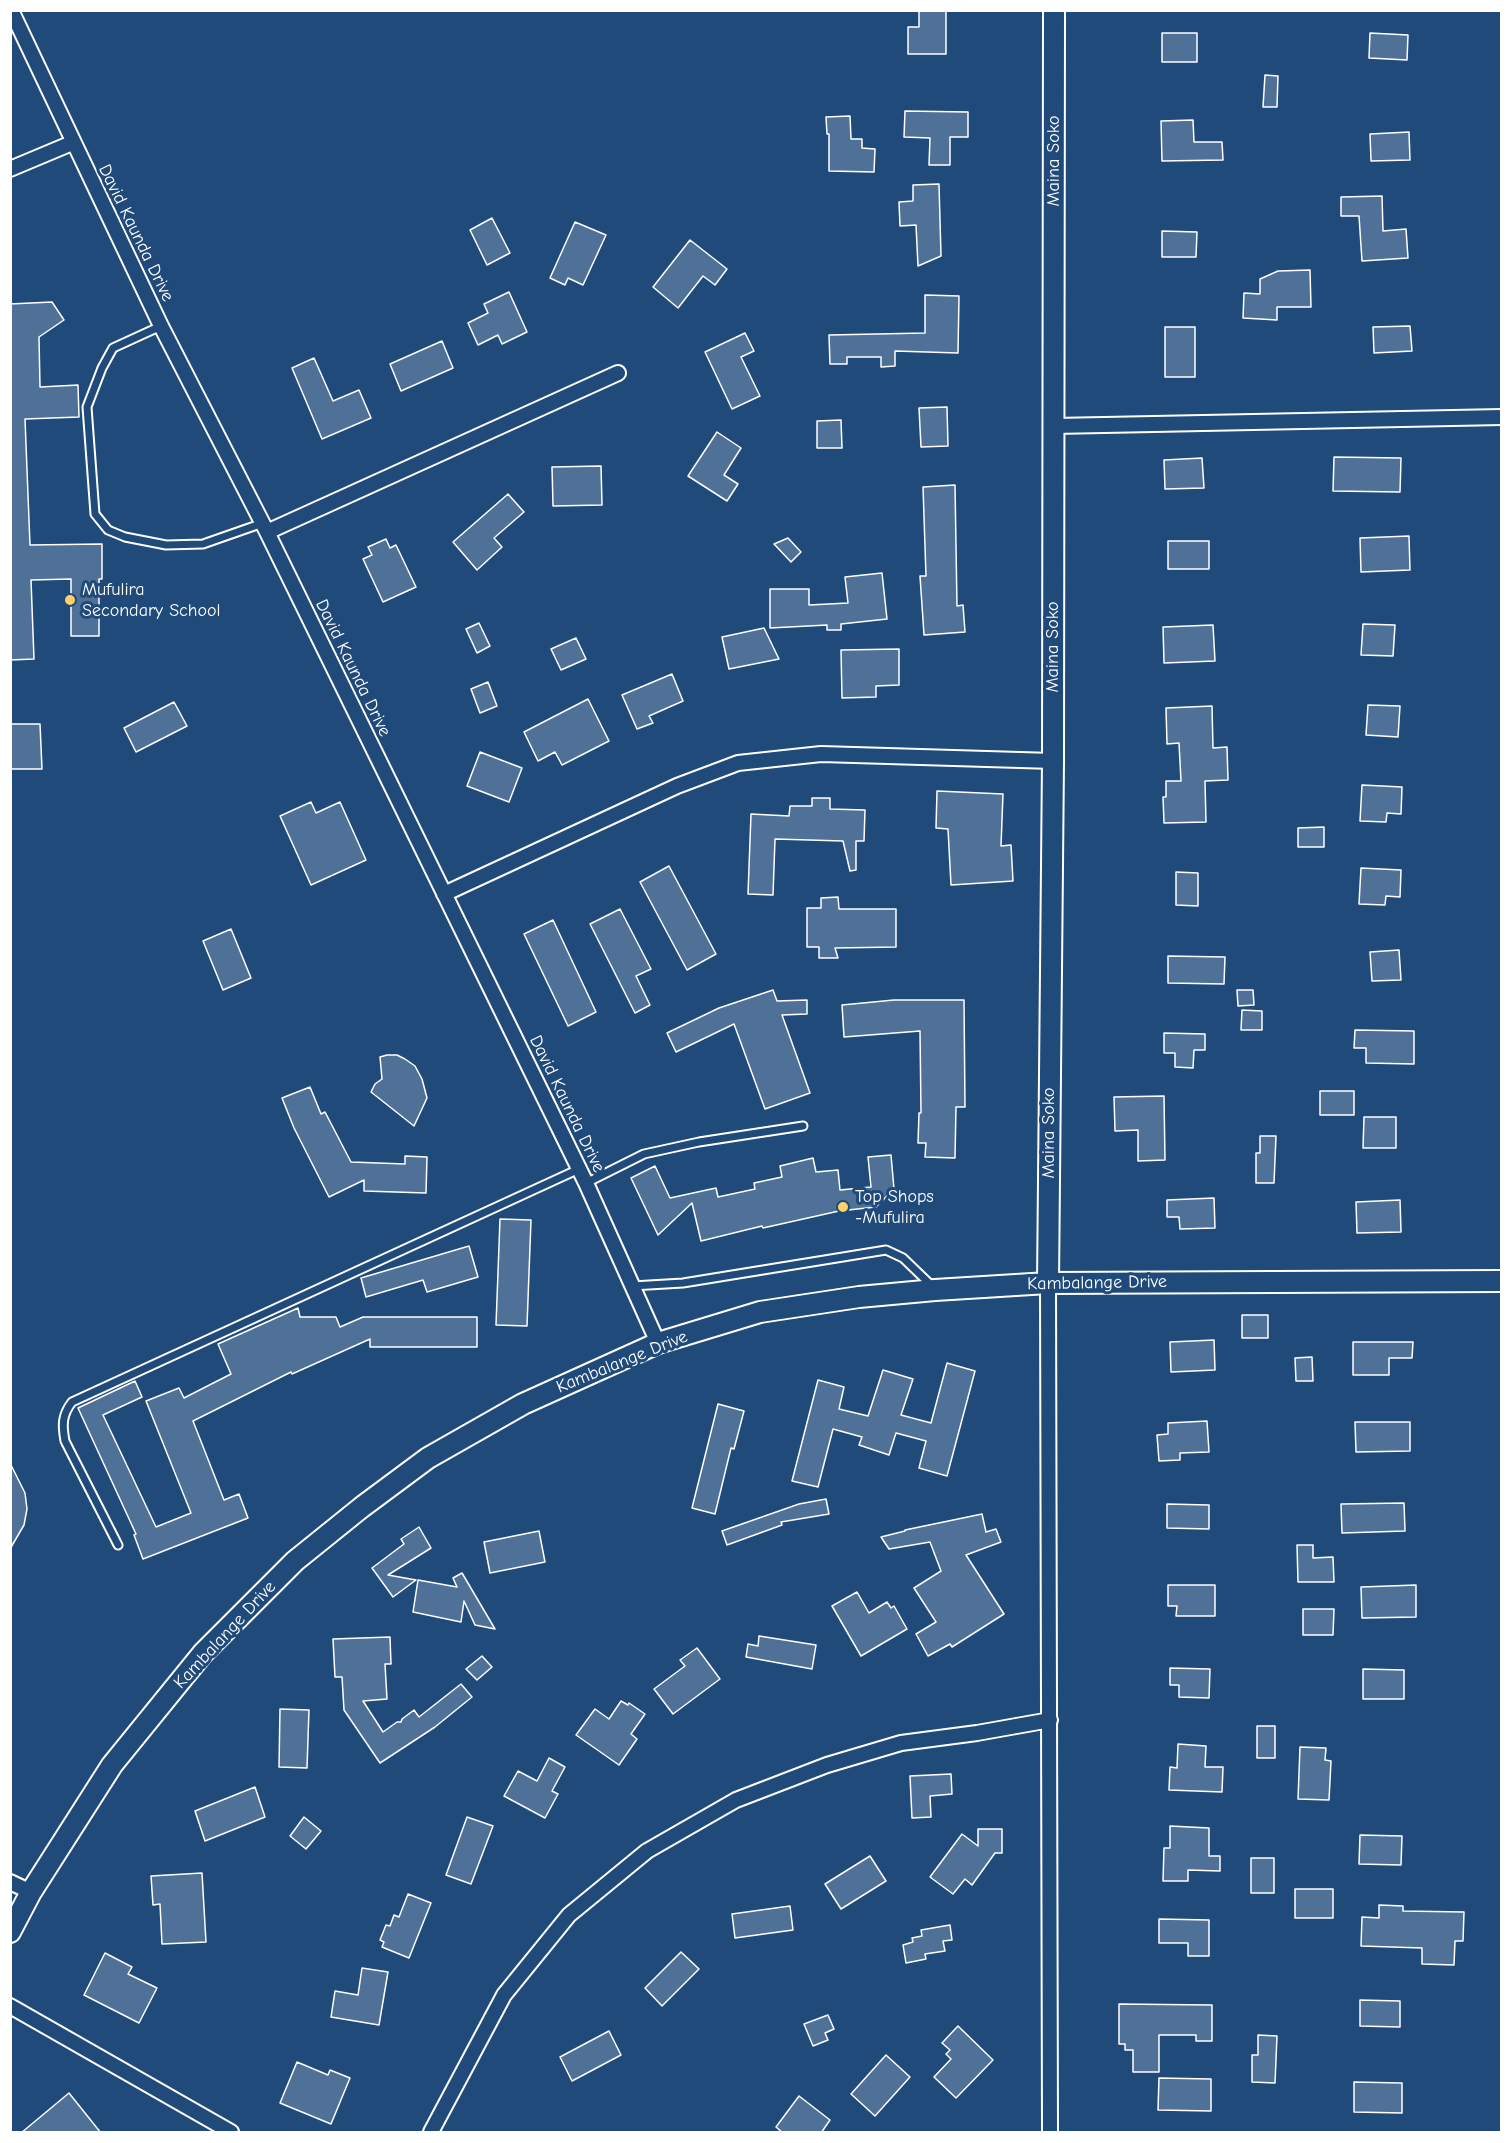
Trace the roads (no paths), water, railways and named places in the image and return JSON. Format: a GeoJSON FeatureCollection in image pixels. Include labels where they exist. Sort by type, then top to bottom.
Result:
{"type":"FeatureCollection","features":[{"type":"Feature","properties":{"kind":"street","name":"David Kaunda Drive"},"geometry":{"type":"LineString","coordinates":[[11,10],[160,326],[265,528],[579,1168],[658,1343]]}},
{"type":"Feature","properties":{"kind":"street","name":"Maina Soko"},"geometry":{"type":"LineString","coordinates":[[1048,1283],[1053,761],[1054,10]]}},
{"type":"Feature","properties":{"kind":"street"},"geometry":{"type":"LineString","coordinates":[[10,169],[72,143]]}},
{"type":"Feature","properties":{"kind":"street"},"geometry":{"type":"LineString","coordinates":[[265,528],[618,373]]}},
{"type":"Feature","properties":{"kind":"street"},"geometry":{"type":"LineString","coordinates":[[1054,426],[1502,417]]}},
{"type":"Feature","properties":{"kind":"street"},"geometry":{"type":"LineString","coordinates":[[444,894],[677,786],[738,763],[821,754],[1053,761]]}},
{"type":"Feature","properties":{"kind":"street","name":"Kambalange Drive"},"geometry":{"type":"LineString","coordinates":[[10,1932],[32,1892],[112,1765],[203,1653],[295,1561],[362,1506],[428,1458],[523,1404],[658,1343],[760,1312],[859,1297],[935,1290],[1048,1283],[1502,1281]]}},
{"type":"Feature","properties":{"kind":"street"},"geometry":{"type":"LineString","coordinates":[[1048,1283],[1050,2133]]}},
{"type":"Feature","properties":{"kind":"street"},"geometry":{"type":"LineString","coordinates":[[430,2133],[504,1995],[569,1916],[647,1851],[736,1800],[827,1765],[901,1743],[1050,1720]]}},
{"type":"Feature","properties":{"kind":"street"},"geometry":{"type":"LineString","coordinates":[[10,1882],[32,1892]]}},
{"type":"Feature","properties":{"kind":"street"},"geometry":{"type":"LineString","coordinates":[[10,2006],[231,2133]]}},
{"type":"Feature","properties":{"kind":"lane"},"geometry":{"type":"LineString","coordinates":[[160,326],[113,348],[102,368],[87,407],[95,514],[108,530],[125,537],[166,545],[202,544],[265,528]]}},
{"type":"Feature","properties":{"kind":"lane"},"geometry":{"type":"LineString","coordinates":[[586,1183],[644,1154],[699,1142],[803,1126]]}},
{"type":"Feature","properties":{"kind":"lane"},"geometry":{"type":"LineString","coordinates":[[118,1545],[65,1440],[62,1425],[65,1412],[72,1402],[579,1168]]}},
{"type":"Feature","properties":{"kind":"lane"},"geometry":{"type":"LineString","coordinates":[[632,1286],[683,1283],[886,1250],[903,1258],[935,1290]]}},
{"type":"Feature","properties":{"kind":"place","name":"Mufulira Secondary School"},"geometry":{"type":"Point","coordinates":[70,600]}},
{"type":"Feature","properties":{"kind":"place","name":"Top Shops -Mufulira"},"geometry":{"type":"Point","coordinates":[843,1207]}}]}
